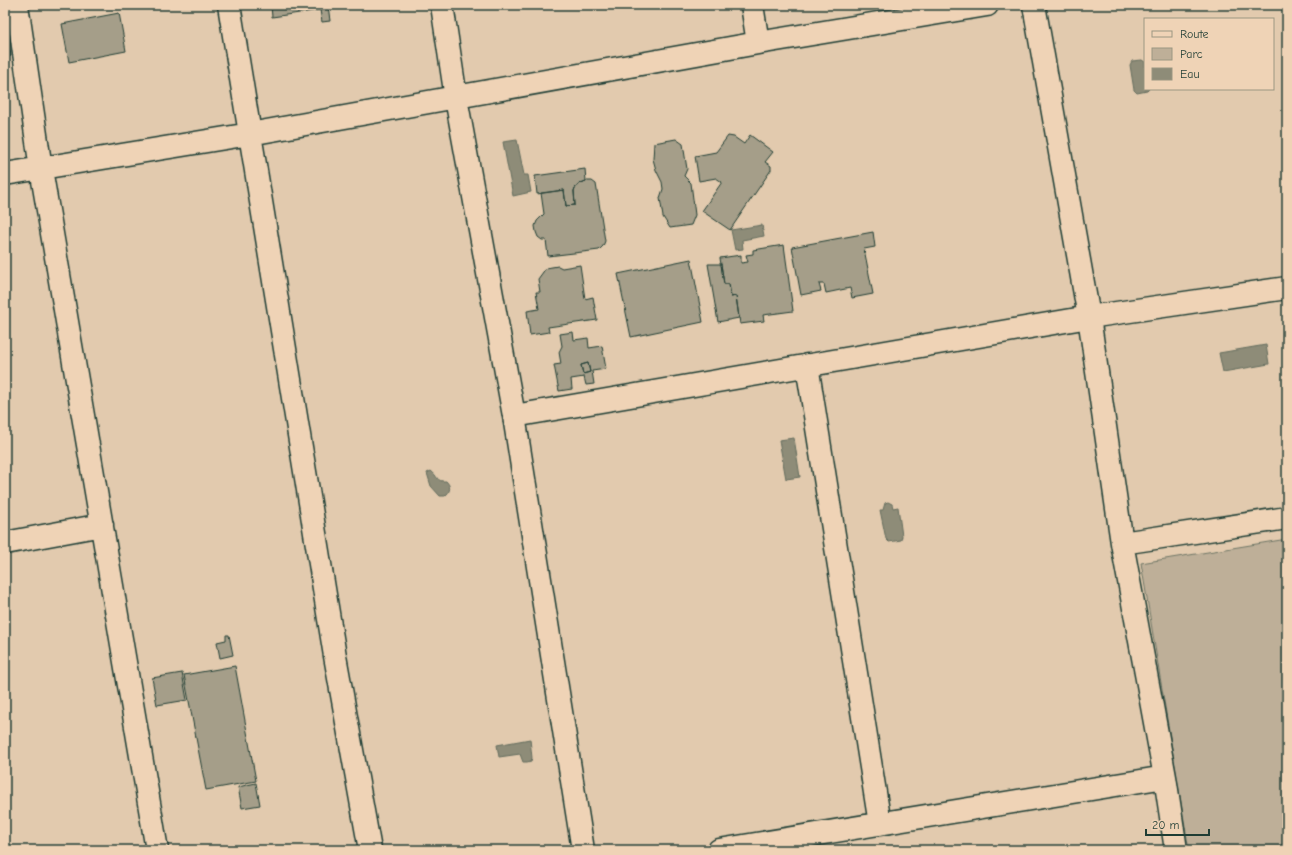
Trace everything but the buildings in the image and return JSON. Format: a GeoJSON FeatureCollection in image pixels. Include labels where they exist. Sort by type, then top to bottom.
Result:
{"type":"FeatureCollection","features":[{"type":"Feature","properties":{"kind":"street"},"geometry":{"type":"LineString","coordinates":[[17,5],[41,169],[157,850]]}},
{"type":"Feature","properties":{"kind":"street"},"geometry":{"type":"LineString","coordinates":[[229,5],[334,648],[370,850]]}},
{"type":"Feature","properties":{"kind":"street"},"geometry":{"type":"LineString","coordinates":[[442,5],[456,98],[514,416],[583,850]]}},
{"type":"Feature","properties":{"kind":"street"},"geometry":{"type":"LineString","coordinates":[[752,5],[758,43]]}},
{"type":"Feature","properties":{"kind":"street"},"geometry":{"type":"LineString","coordinates":[[5,174],[250,134],[758,43],[987,5]]}},
{"type":"Feature","properties":{"kind":"street"},"geometry":{"type":"LineString","coordinates":[[1034,5],[1089,317],[1122,543],[1165,777],[1176,850]]}},
{"type":"Feature","properties":{"kind":"street"},"geometry":{"type":"LineString","coordinates":[[514,416],[1089,317],[1287,288]]}},
{"type":"Feature","properties":{"kind":"street"},"geometry":{"type":"LineString","coordinates":[[807,365],[880,824]]}},
{"type":"Feature","properties":{"kind":"street"},"geometry":{"type":"LineString","coordinates":[[1122,543],[1287,518]]}},
{"type":"Feature","properties":{"kind":"street"},"geometry":{"type":"LineString","coordinates":[[5,542],[102,525]]}},
{"type":"Feature","properties":{"kind":"street"},"geometry":{"type":"LineString","coordinates":[[719,850],[1165,777]]}},
{"type":"Feature","properties":{"kind":"green space"},"geometry":{"type":"Polygon","coordinates":[[[1287,539],[1287,850],[1189,850],[1141,563],[1287,539]]]}},
{"type":"Feature","properties":{"kind":"water"},"geometry":{"type":"Polygon","coordinates":[[[1142,60],[1144,61],[1144,90],[1148,90],[1147,91],[1137,93],[1134,90],[1130,65],[1132,61],[1142,60]]]}},
{"type":"Feature","properties":{"kind":"water"},"geometry":{"type":"Polygon","coordinates":[[[517,140],[524,175],[528,175],[531,192],[513,196],[503,142],[517,140]]]}},
{"type":"Feature","properties":{"kind":"water"},"geometry":{"type":"Polygon","coordinates":[[[762,225],[764,236],[742,240],[743,249],[735,250],[731,230],[762,225]]]}},
{"type":"Feature","properties":{"kind":"water"},"geometry":{"type":"Polygon","coordinates":[[[1266,345],[1269,364],[1223,372],[1219,353],[1266,345]]]}},
{"type":"Feature","properties":{"kind":"water"},"geometry":{"type":"Polygon","coordinates":[[[794,438],[800,477],[786,479],[779,440],[794,438]]]}},
{"type":"Feature","properties":{"kind":"water"},"geometry":{"type":"Polygon","coordinates":[[[431,471],[440,481],[446,481],[449,485],[450,488],[445,496],[440,496],[431,486],[427,473],[431,471]]]}},
{"type":"Feature","properties":{"kind":"water"},"geometry":{"type":"Polygon","coordinates":[[[888,502],[892,504],[893,508],[898,507],[902,536],[901,540],[889,542],[886,539],[880,510],[883,510],[885,503],[888,502]]]}},
{"type":"Feature","properties":{"kind":"water"},"geometry":{"type":"Polygon","coordinates":[[[530,739],[531,761],[523,762],[520,754],[499,757],[497,745],[530,739]]]}}]}
